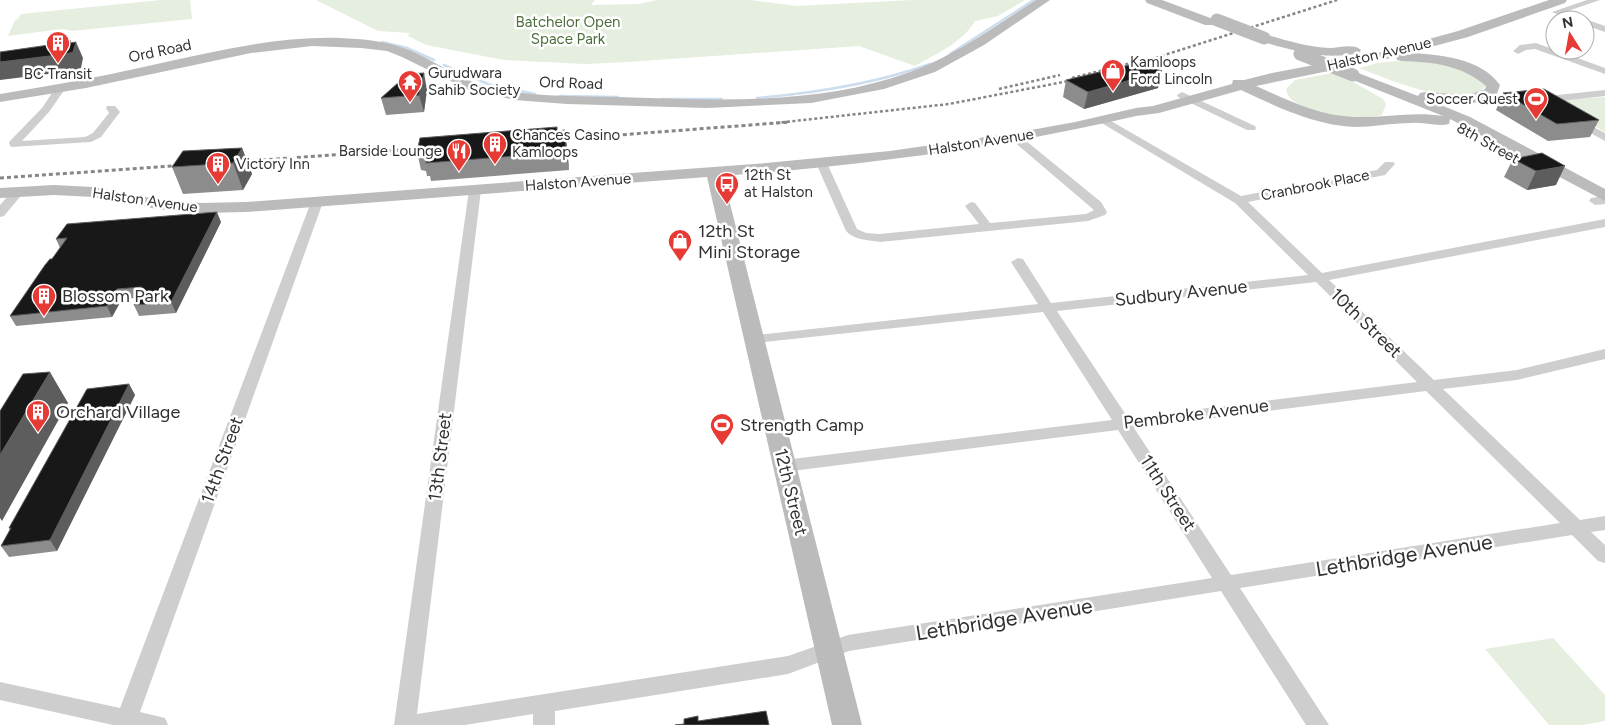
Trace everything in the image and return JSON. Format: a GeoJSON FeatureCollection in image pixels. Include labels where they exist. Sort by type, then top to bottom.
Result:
{"type":"FeatureCollection","features":[{"type":"Feature","properties":{"kind":"main road","name":"Ord Road"},"geometry":{"type":"LineString","coordinates":[[0,98],[60,89],[244,49],[330,42],[393,49],[460,83],[493,93],[539,99],[745,104],[809,99],[868,89],[912,76],[951,60],[1044,0]]}},
{"type":"Feature","properties":{"kind":"main road","name":"8th Street"},"geometry":{"type":"LineString","coordinates":[[1151,0],[1264,40],[1465,120],[1603,201]]}},
{"type":"Feature","properties":{"kind":"main road","name":"8th Street"},"geometry":{"type":"LineString","coordinates":[[1167,0],[1194,10],[1213,21]]}},
{"type":"Feature","properties":{"kind":"main road"},"geometry":{"type":"LineString","coordinates":[[1172,0],[1194,10]]}},
{"type":"Feature","properties":{"kind":"main road","name":"Halston Avenue"},"geometry":{"type":"LineString","coordinates":[[1192,96],[1236,82],[1379,57],[1466,28],[1538,0]]}},
{"type":"Feature","properties":{"kind":"main road","name":"Halston Avenue"},"geometry":{"type":"LineString","coordinates":[[1466,28],[1559,6]]}},
{"type":"Feature","properties":{"kind":"main road"},"geometry":{"type":"LineString","coordinates":[[1264,40],[1316,51],[1348,52],[1466,28]]}},
{"type":"Feature","properties":{"kind":"main road"},"geometry":{"type":"LineString","coordinates":[[1458,48],[1458,39],[1466,28]]}},
{"type":"Feature","properties":{"kind":"main road"},"geometry":{"type":"LineString","coordinates":[[1434,38],[1458,48],[1495,80],[1499,89],[1494,95],[1469,108],[1468,113],[1473,120],[1496,137]]}},
{"type":"Feature","properties":{"kind":"main road","name":"Halston Avenue"},"geometry":{"type":"LineString","coordinates":[[0,193],[54,190],[93,192],[157,204],[202,208],[316,202],[714,172],[917,153],[1016,138],[1136,112],[1154,110],[1236,82],[1434,38]]}},
{"type":"Feature","properties":{"kind":"main road"},"geometry":{"type":"LineString","coordinates":[[1379,57],[1412,57],[1450,62],[1481,73],[1493,85],[1492,92],[1486,96],[1453,100],[1382,86]]}},
{"type":"Feature","properties":{"kind":"main road"},"geometry":{"type":"LineString","coordinates":[[1283,104],[1278,95],[1277,88],[1280,83],[1293,73]]}},
{"type":"Feature","properties":{"kind":"main road"},"geometry":{"type":"LineString","coordinates":[[1236,82],[1300,111],[1335,121],[1354,122],[1423,118],[1453,124]]}},
{"type":"Feature","properties":{"kind":"main road"},"geometry":{"type":"LineString","coordinates":[[1382,86],[1397,106],[1395,111],[1386,119]]}},
{"type":"Feature","properties":{"kind":"main road"},"geometry":{"type":"LineString","coordinates":[[1192,96],[1248,94],[1283,104]]}},
{"type":"Feature","properties":{"kind":"main road","name":"8th Street"},"geometry":{"type":"LineString","coordinates":[[1426,105],[1453,124],[1603,201]]}},
{"type":"Feature","properties":{"kind":"main road","name":"12th Street"},"geometry":{"type":"LineString","coordinates":[[714,172],[847,725]]}},
{"type":"Feature","properties":{"kind":"street"},"geometry":{"type":"LineString","coordinates":[[1559,6],[1596,0]]}},
{"type":"Feature","properties":{"kind":"street"},"geometry":{"type":"LineString","coordinates":[[1518,51],[1523,47],[1536,46],[1605,71]]}},
{"type":"Feature","properties":{"kind":"street"},"geometry":{"type":"LineString","coordinates":[[60,89],[55,101],[46,108],[14,143],[15,145],[79,141],[92,138],[97,135],[113,115],[114,112],[111,108]]}},
{"type":"Feature","properties":{"kind":"street"},"geometry":{"type":"LineString","coordinates":[[1605,93],[1545,101],[1561,113],[1605,138]]}},
{"type":"Feature","properties":{"kind":"street"},"geometry":{"type":"LineString","coordinates":[[1192,96],[1251,128]]}},
{"type":"Feature","properties":{"kind":"street","name":"10th Street"},"geometry":{"type":"LineString","coordinates":[[1104,120],[1239,200],[1605,556]]}},
{"type":"Feature","properties":{"kind":"street"},"geometry":{"type":"LineString","coordinates":[[822,163],[852,231],[863,236],[880,238],[1088,217],[1101,212],[1096,204],[1016,138]]}},
{"type":"Feature","properties":{"kind":"street","name":"Cranbrook Place"},"geometry":{"type":"LineString","coordinates":[[1239,200],[1381,173],[1389,164]]}},
{"type":"Feature","properties":{"kind":"street","name":"13th Street"},"geometry":{"type":"LineString","coordinates":[[405,725],[475,190]]}},
{"type":"Feature","properties":{"kind":"street"},"geometry":{"type":"LineString","coordinates":[[0,213],[18,192]]}},
{"type":"Feature","properties":{"kind":"street","name":"14th Street"},"geometry":{"type":"LineString","coordinates":[[127,718],[316,202]]}},
{"type":"Feature","properties":{"kind":"street"},"geometry":{"type":"LineString","coordinates":[[971,206],[986,227]]}},
{"type":"Feature","properties":{"kind":"street","name":"Sudbury Avenue"},"geometry":{"type":"LineString","coordinates":[[754,339],[1320,278],[1605,223]]}},
{"type":"Feature","properties":{"kind":"street","name":"11th Street"},"geometry":{"type":"LineString","coordinates":[[1018,262],[1318,725]]}},
{"type":"Feature","properties":{"kind":"street","name":"Pembroke Avenue"},"geometry":{"type":"LineString","coordinates":[[784,466],[1517,375],[1605,354]]}},
{"type":"Feature","properties":{"kind":"street","name":"Lethbridge Avenue"},"geometry":{"type":"LineString","coordinates":[[405,725],[788,664],[848,643],[1605,523]]}},
{"type":"Feature","properties":{"kind":"street"},"geometry":{"type":"LineString","coordinates":[[0,691],[157,725]]}},
{"type":"Feature","properties":{"kind":"street"},"geometry":{"type":"LineString","coordinates":[[544,704],[544,725]]}},
{"type":"Feature","properties":{"kind":"green space"},"geometry":{"type":"Polygon","coordinates":[[[161,0],[190,0],[192,19],[72,31],[62,29],[8,36],[15,20],[21,14],[161,0]]]}},
{"type":"Feature","properties":{"kind":"green space","name":"Batchelor Open Space Park"},"geometry":{"type":"Polygon","coordinates":[[[316,0],[595,0],[591,5],[639,4],[657,0],[750,0],[797,6],[912,0],[1025,0],[998,16],[975,21],[964,35],[956,41],[915,66],[859,46],[586,64],[504,60],[426,45],[408,36],[410,33],[378,31],[316,0]]]}},
{"type":"Feature","properties":{"kind":"green space"},"geometry":{"type":"Polygon","coordinates":[[[1407,60],[1456,65],[1487,84],[1477,92],[1462,96],[1445,95],[1425,91],[1359,68],[1378,63],[1407,60]]]}},
{"type":"Feature","properties":{"kind":"green space"},"geometry":{"type":"Polygon","coordinates":[[[1332,73],[1348,79],[1383,99],[1386,104],[1382,115],[1343,117],[1312,111],[1290,98],[1286,89],[1295,80],[1332,73]]]}},
{"type":"Feature","properties":{"kind":"green space"},"geometry":{"type":"Polygon","coordinates":[[[1605,97],[1605,132],[1560,107],[1563,100],[1605,97]]]}},
{"type":"Feature","properties":{"kind":"green space"},"geometry":{"type":"Polygon","coordinates":[[[1553,638],[1605,695],[1605,721],[1582,725],[1549,725],[1485,649],[1553,638]]]}},
{"type":"Feature","properties":{"kind":"building"},"geometry":{"type":"Polygon","coordinates":[[[70,40],[70,43],[76,42],[73,52],[0,62],[0,52],[56,44],[56,42],[70,40]]]}},
{"type":"Feature","properties":{"kind":"building"},"geometry":{"type":"Polygon","coordinates":[[[1142,62],[1162,71],[1088,92],[1066,80],[1142,62]]]}},
{"type":"Feature","properties":{"kind":"building"},"geometry":{"type":"Polygon","coordinates":[[[424,73],[419,95],[381,98],[408,74],[424,73]]]}},
{"type":"Feature","properties":{"kind":"building"},"geometry":{"type":"Polygon","coordinates":[[[1544,89],[1599,120],[1557,124],[1503,93],[1544,89]]]}},
{"type":"Feature","properties":{"kind":"building"},"geometry":{"type":"Polygon","coordinates":[[[557,127],[557,131],[565,130],[566,152],[426,163],[427,157],[422,158],[424,153],[417,152],[420,138],[557,127]]]}},
{"type":"Feature","properties":{"kind":"building"},"geometry":{"type":"Polygon","coordinates":[[[242,148],[233,163],[172,167],[183,151],[242,148]]]}},
{"type":"Feature","properties":{"kind":"building"},"geometry":{"type":"Polygon","coordinates":[[[1542,153],[1565,166],[1536,171],[1513,159],[1542,153]]]}},
{"type":"Feature","properties":{"kind":"building"},"geometry":{"type":"Polygon","coordinates":[[[217,212],[171,302],[134,305],[144,288],[117,289],[107,306],[10,316],[45,265],[52,259],[67,238],[56,239],[67,224],[217,212]]]}},
{"type":"Feature","properties":{"kind":"building"},"geometry":{"type":"Polygon","coordinates":[[[50,372],[0,455],[0,411],[23,374],[50,372]]]}},
{"type":"Feature","properties":{"kind":"building"},"geometry":{"type":"Polygon","coordinates":[[[129,384],[50,540],[1,546],[11,528],[9,528],[87,389],[129,384]]]}},
{"type":"Feature","properties":{"kind":"building"},"geometry":{"type":"Polygon","coordinates":[[[766,711],[769,725],[675,725],[684,724],[684,719],[698,716],[698,721],[766,711]]]}},
{"type":"Feature","properties":{"kind":"waterway"},"geometry":{"type":"LineString","coordinates":[[950,54],[1034,0]]}},
{"type":"Feature","properties":{"kind":"waterway"},"geometry":{"type":"LineString","coordinates":[[382,42],[407,48],[434,60]]}},
{"type":"Feature","properties":{"kind":"waterway"},"geometry":{"type":"LineString","coordinates":[[757,98],[845,87],[888,77],[930,64]]}},
{"type":"Feature","properties":{"kind":"waterway"},"geometry":{"type":"LineString","coordinates":[[444,65],[488,84],[535,94]]}},
{"type":"Feature","properties":{"kind":"waterway"},"geometry":{"type":"LineString","coordinates":[[560,96],[618,97]]}},
{"type":"Feature","properties":{"kind":"waterway"},"geometry":{"type":"LineString","coordinates":[[662,99],[722,99]]}},
{"type":"Feature","properties":{"kind":"railway"},"geometry":{"type":"LineString","coordinates":[[1130,66],[1337,0]]}},
{"type":"Feature","properties":{"kind":"railway"},"geometry":{"type":"LineString","coordinates":[[1072,78],[1135,62]]}},
{"type":"Feature","properties":{"kind":"railway"},"geometry":{"type":"LineString","coordinates":[[999,89],[1060,75]]}},
{"type":"Feature","properties":{"kind":"railway"},"geometry":{"type":"LineString","coordinates":[[776,123],[949,104],[1079,79]]}},
{"type":"Feature","properties":{"kind":"railway"},"geometry":{"type":"LineString","coordinates":[[553,140],[790,122]]}},
{"type":"Feature","properties":{"kind":"railway"},"geometry":{"type":"LineString","coordinates":[[234,162],[431,148]]}},
{"type":"Feature","properties":{"kind":"railway"},"geometry":{"type":"LineString","coordinates":[[0,178],[187,165]]}},
{"type":"Feature","properties":{"kind":"place","name":"BC Transit"},"geometry":{"type":"Point","coordinates":[58,64]}},
{"type":"Feature","properties":{"kind":"place","name":"Kamloops Ford Lincoln"},"geometry":{"type":"Point","coordinates":[1113,92]}},
{"type":"Feature","properties":{"kind":"place","name":"Gurudwara Sahib Society"},"geometry":{"type":"Point","coordinates":[410,103]}},
{"type":"Feature","properties":{"kind":"place","name":"Soccer Quest"},"geometry":{"type":"Point","coordinates":[1536,120]}},
{"type":"Feature","properties":{"kind":"place","name":"Chances Casino Kamloops"},"geometry":{"type":"Point","coordinates":[495,165]}},
{"type":"Feature","properties":{"kind":"place","name":"Barside Lounge"},"geometry":{"type":"Point","coordinates":[459,172]}},
{"type":"Feature","properties":{"kind":"place","name":"Victory Inn"},"geometry":{"type":"Point","coordinates":[218,185]}},
{"type":"Feature","properties":{"kind":"place","name":"12th St at Halston"},"geometry":{"type":"Point","coordinates":[727,205]}},
{"type":"Feature","properties":{"kind":"place","name":"12th St Mini Storage"},"geometry":{"type":"Point","coordinates":[680,262]}},
{"type":"Feature","properties":{"kind":"place","name":"Blossom Park"},"geometry":{"type":"Point","coordinates":[44,317]}},
{"type":"Feature","properties":{"kind":"place","name":"Orchard Village"},"geometry":{"type":"Point","coordinates":[38,433]}},
{"type":"Feature","properties":{"kind":"place","name":"Strength Camp"},"geometry":{"type":"Point","coordinates":[722,446]}}]}
